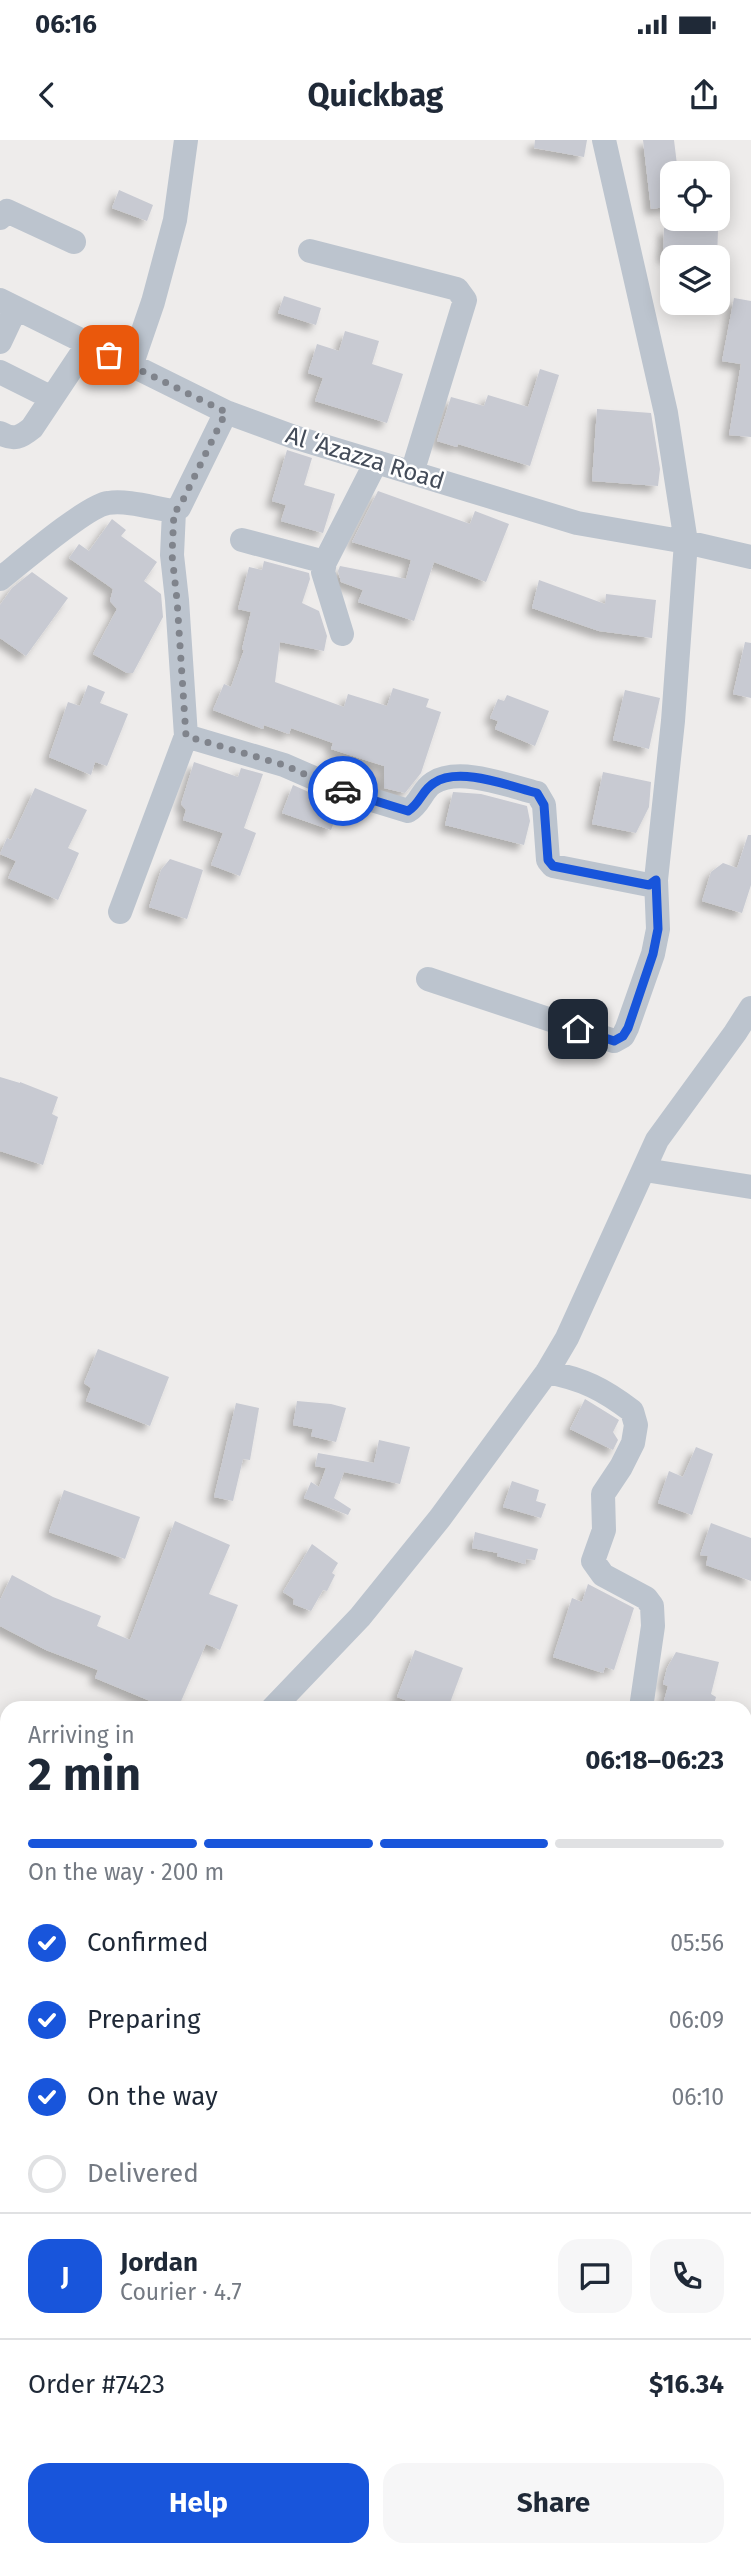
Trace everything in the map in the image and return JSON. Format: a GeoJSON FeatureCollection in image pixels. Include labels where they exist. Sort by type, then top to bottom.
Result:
{"type":"FeatureCollection","features":[{"type":"Feature","properties":{"kind":"street"},"geometry":{"type":"LineString","coordinates":[[131,366],[153,302],[176,220],[186,140]]}},
{"type":"Feature","properties":{"kind":"street"},"geometry":{"type":"LineString","coordinates":[[428,979],[614,1041],[623,1036],[628,1028],[653,954],[658,929],[656,880],[673,721],[686,542],[666,413],[604,140]]}},
{"type":"Feature","properties":{"kind":"street"},"geometry":{"type":"LineString","coordinates":[[0,218],[7,211],[74,242]]}},
{"type":"Feature","properties":{"kind":"street"},"geometry":{"type":"LineString","coordinates":[[310,251],[457,289],[465,300],[412,473]]}},
{"type":"Feature","properties":{"kind":"street"},"geometry":{"type":"LineString","coordinates":[[0,342],[8,304]]}},
{"type":"Feature","properties":{"kind":"street","name":"Al ‘Azazza Road"},"geometry":{"type":"LineString","coordinates":[[8,304],[226,412],[577,523],[751,556]]}},
{"type":"Feature","properties":{"kind":"street"},"geometry":{"type":"LineString","coordinates":[[0,433],[9,438],[20,438],[32,428],[88,344]]}},
{"type":"Feature","properties":{"kind":"street"},"geometry":{"type":"LineString","coordinates":[[0,372],[52,398]]}},
{"type":"Feature","properties":{"kind":"street"},"geometry":{"type":"LineString","coordinates":[[0,579],[60,532],[102,504],[118,503],[174,511],[179,508],[226,412]]}},
{"type":"Feature","properties":{"kind":"street"},"geometry":{"type":"LineString","coordinates":[[342,634],[323,572],[325,562],[376,461]]}},
{"type":"Feature","properties":{"kind":"street"},"geometry":{"type":"LineString","coordinates":[[120,912],[186,736],[172,555],[174,511]]}},
{"type":"Feature","properties":{"kind":"street"},"geometry":{"type":"LineString","coordinates":[[242,540],[325,562]]}},
{"type":"Feature","properties":{"kind":"street"},"geometry":{"type":"LineString","coordinates":[[186,736],[284,765],[346,792],[408,811],[416,806],[430,785],[443,778],[463,775],[537,793],[544,805],[548,860],[553,866],[649,885],[656,880]]}},
{"type":"Feature","properties":{"kind":"street"},"geometry":{"type":"LineString","coordinates":[[281,1701],[360,1617],[440,1518],[547,1372],[567,1338],[657,1140],[751,1008]]}},
{"type":"Feature","properties":{"kind":"street"},"geometry":{"type":"LineString","coordinates":[[645,1170],[751,1187]]}},
{"type":"Feature","properties":{"kind":"street"},"geometry":{"type":"LineString","coordinates":[[547,1372],[576,1377],[595,1386],[632,1411],[636,1425],[634,1443],[603,1494],[604,1530],[593,1561],[603,1575],[646,1598],[652,1606],[653,1626],[642,1701]]}},
{"type":"Feature","properties":{"kind":"building"},"geometry":{"type":"Polygon","coordinates":[[[535,140],[587,140],[584,157],[534,148],[535,140]]]}},
{"type":"Feature","properties":{"kind":"building"},"geometry":{"type":"Polygon","coordinates":[[[643,140],[674,140],[677,161],[660,161],[660,208],[651,209],[643,140]]]}},
{"type":"Feature","properties":{"kind":"building"},"geometry":{"type":"Polygon","coordinates":[[[119,190],[153,205],[147,221],[112,208],[119,190]]]}},
{"type":"Feature","properties":{"kind":"building"},"geometry":{"type":"Polygon","coordinates":[[[664,231],[718,231],[717,245],[663,245],[664,231]]]}},
{"type":"Feature","properties":{"kind":"building"},"geometry":{"type":"Polygon","coordinates":[[[284,296],[321,308],[316,325],[278,313],[284,296]]]}},
{"type":"Feature","properties":{"kind":"building"},"geometry":{"type":"Polygon","coordinates":[[[734,298],[751,301],[751,437],[729,435],[741,364],[722,361],[734,298]]]}},
{"type":"Feature","properties":{"kind":"building"},"geometry":{"type":"Polygon","coordinates":[[[345,331],[379,341],[372,364],[403,374],[387,423],[315,401],[323,378],[308,373],[317,344],[339,351],[345,331]]]}},
{"type":"Feature","properties":{"kind":"building"},"geometry":{"type":"Polygon","coordinates":[[[540,369],[559,375],[530,466],[458,444],[457,447],[437,441],[451,397],[484,406],[488,395],[528,407],[540,369]]]}},
{"type":"Feature","properties":{"kind":"building"},"geometry":{"type":"Polygon","coordinates":[[[597,409],[651,413],[660,469],[658,486],[592,481],[597,409]]]}},
{"type":"Feature","properties":{"kind":"building"},"geometry":{"type":"Polygon","coordinates":[[[287,450],[312,458],[304,485],[335,494],[323,533],[281,521],[286,505],[272,501],[287,450]]]}},
{"type":"Feature","properties":{"kind":"building"},"geometry":{"type":"Polygon","coordinates":[[[378,491],[470,524],[475,511],[509,524],[486,582],[434,562],[414,621],[358,602],[363,590],[341,582],[338,571],[340,566],[406,579],[411,560],[352,542],[378,491]]]}},
{"type":"Feature","properties":{"kind":"building"},"geometry":{"type":"Polygon","coordinates":[[[112,519],[126,530],[121,536],[157,562],[144,581],[161,594],[163,617],[133,673],[127,673],[93,654],[117,609],[110,601],[113,589],[69,558],[79,544],[89,551],[112,519]]]}},
{"type":"Feature","properties":{"kind":"building"},"geometry":{"type":"Polygon","coordinates":[[[264,561],[309,573],[310,579],[302,603],[319,611],[327,636],[324,651],[280,642],[275,682],[344,707],[348,694],[387,706],[393,688],[429,699],[426,707],[441,712],[421,773],[405,793],[384,788],[384,766],[331,749],[333,743],[291,728],[289,734],[264,725],[263,729],[213,710],[224,684],[231,687],[244,650],[242,649],[251,612],[238,609],[249,567],[262,570],[264,561]]]}},
{"type":"Feature","properties":{"kind":"building"},"geometry":{"type":"Polygon","coordinates":[[[32,572],[68,598],[26,656],[0,638],[0,605],[12,588],[32,572]]]}},
{"type":"Feature","properties":{"kind":"building"},"geometry":{"type":"Polygon","coordinates":[[[539,580],[605,604],[606,594],[656,600],[652,638],[599,631],[532,608],[539,580]]]}},
{"type":"Feature","properties":{"kind":"building"},"geometry":{"type":"Polygon","coordinates":[[[745,642],[751,643],[751,698],[733,694],[745,642]]]}},
{"type":"Feature","properties":{"kind":"building"},"geometry":{"type":"Polygon","coordinates":[[[88,685],[105,692],[100,703],[128,714],[107,766],[95,762],[91,775],[49,757],[68,702],[80,706],[88,685]]]}},
{"type":"Feature","properties":{"kind":"building"},"geometry":{"type":"Polygon","coordinates":[[[625,690],[660,698],[649,749],[613,740],[625,690]]]}},
{"type":"Feature","properties":{"kind":"building"},"geometry":{"type":"Polygon","coordinates":[[[507,695],[549,711],[535,746],[495,729],[498,721],[490,718],[498,699],[504,701],[507,695]]]}},
{"type":"Feature","properties":{"kind":"building"},"geometry":{"type":"Polygon","coordinates":[[[194,762],[238,777],[241,768],[263,774],[244,828],[256,833],[240,876],[211,865],[223,833],[183,820],[186,810],[181,804],[194,762]]]}},
{"type":"Feature","properties":{"kind":"building"},"geometry":{"type":"Polygon","coordinates":[[[603,772],[651,782],[649,807],[636,833],[592,824],[603,772]]]}},
{"type":"Feature","properties":{"kind":"building"},"geometry":{"type":"Polygon","coordinates":[[[293,785],[340,806],[331,830],[282,813],[293,785]]]}},
{"type":"Feature","properties":{"kind":"building"},"geometry":{"type":"Polygon","coordinates":[[[35,788],[87,810],[68,848],[79,853],[58,900],[8,878],[16,861],[0,854],[7,838],[11,840],[35,788]]]}},
{"type":"Feature","properties":{"kind":"building"},"geometry":{"type":"Polygon","coordinates":[[[453,792],[481,794],[527,806],[530,821],[524,845],[445,825],[453,792]]]}},
{"type":"Feature","properties":{"kind":"building"},"geometry":{"type":"Polygon","coordinates":[[[748,835],[751,835],[751,885],[742,913],[702,901],[711,872],[723,863],[737,868],[748,835]]]}},
{"type":"Feature","properties":{"kind":"building"},"geometry":{"type":"Polygon","coordinates":[[[170,859],[203,870],[187,919],[149,907],[161,870],[170,859]]]}},
{"type":"Feature","properties":{"kind":"building"},"geometry":{"type":"Polygon","coordinates":[[[0,1077],[58,1097],[52,1114],[58,1117],[43,1165],[0,1151],[0,1077]]]}},
{"type":"Feature","properties":{"kind":"building"},"geometry":{"type":"Polygon","coordinates":[[[98,1349],[169,1377],[150,1426],[86,1401],[91,1388],[84,1383],[98,1349]]]}},
{"type":"Feature","properties":{"kind":"building"},"geometry":{"type":"Polygon","coordinates":[[[585,1399],[619,1420],[613,1432],[618,1440],[613,1450],[570,1429],[585,1399]]]}},
{"type":"Feature","properties":{"kind":"building"},"geometry":{"type":"Polygon","coordinates":[[[297,1401],[346,1408],[336,1442],[311,1436],[313,1429],[293,1425],[297,1401]]]}},
{"type":"Feature","properties":{"kind":"building"},"geometry":{"type":"Polygon","coordinates":[[[236,1403],[259,1408],[250,1460],[243,1459],[233,1501],[214,1497],[236,1403]]]}},
{"type":"Feature","properties":{"kind":"building"},"geometry":{"type":"Polygon","coordinates":[[[379,1440],[410,1447],[400,1484],[344,1472],[334,1498],[351,1509],[348,1515],[304,1498],[311,1482],[319,1487],[326,1468],[315,1466],[318,1453],[374,1463],[379,1440]]]}},
{"type":"Feature","properties":{"kind":"building"},"geometry":{"type":"Polygon","coordinates":[[[696,1447],[713,1454],[692,1515],[658,1503],[669,1471],[683,1477],[696,1447]]]}},
{"type":"Feature","properties":{"kind":"building"},"geometry":{"type":"Polygon","coordinates":[[[512,1481],[539,1490],[536,1501],[546,1504],[541,1518],[503,1507],[512,1481]]]}},
{"type":"Feature","properties":{"kind":"building"},"geometry":{"type":"Polygon","coordinates":[[[64,1490],[140,1517],[125,1559],[49,1532],[64,1490]]]}},
{"type":"Feature","properties":{"kind":"building"},"geometry":{"type":"Polygon","coordinates":[[[175,1521],[230,1545],[209,1594],[238,1605],[220,1650],[206,1644],[181,1701],[150,1701],[95,1678],[98,1670],[46,1650],[0,1626],[0,1600],[12,1575],[53,1597],[101,1616],[97,1626],[130,1640],[175,1521]]]}},
{"type":"Feature","properties":{"kind":"building"},"geometry":{"type":"Polygon","coordinates":[[[711,1523],[751,1538],[751,1581],[706,1565],[708,1556],[700,1555],[711,1523]]]}},
{"type":"Feature","properties":{"kind":"building"},"geometry":{"type":"Polygon","coordinates":[[[475,1532],[538,1549],[535,1560],[526,1559],[525,1564],[497,1556],[498,1553],[472,1548],[475,1532]]]}},
{"type":"Feature","properties":{"kind":"building"},"geometry":{"type":"Polygon","coordinates":[[[312,1544],[338,1563],[327,1591],[323,1590],[311,1611],[293,1604],[294,1599],[283,1592],[312,1544]]]}},
{"type":"Feature","properties":{"kind":"building"},"geometry":{"type":"Polygon","coordinates":[[[588,1584],[634,1608],[614,1670],[605,1667],[603,1673],[553,1657],[572,1598],[582,1602],[588,1584]]]}},
{"type":"Feature","properties":{"kind":"building"},"geometry":{"type":"Polygon","coordinates":[[[415,1650],[463,1668],[451,1701],[408,1701],[397,1697],[415,1650]]]}},
{"type":"Feature","properties":{"kind":"building"},"geometry":{"type":"Polygon","coordinates":[[[676,1652],[719,1662],[711,1694],[716,1697],[715,1701],[664,1701],[668,1686],[663,1684],[667,1668],[676,1652]]]}},
{"type":"Feature","properties":{"kind":"way so far"},"geometry":{"type":"LineString","coordinates":[[109,355],[226,412],[179,508],[174,511],[172,555],[186,736],[284,765],[343,791]]}},
{"type":"Feature","properties":{"kind":"route"},"geometry":{"type":"LineString","coordinates":[[343,791],[408,811],[416,806],[430,785],[443,778],[463,775],[537,793],[544,805],[548,860],[553,866],[649,885],[656,880],[658,929],[653,954],[628,1028],[623,1036],[614,1041],[578,1029]]}}]}
